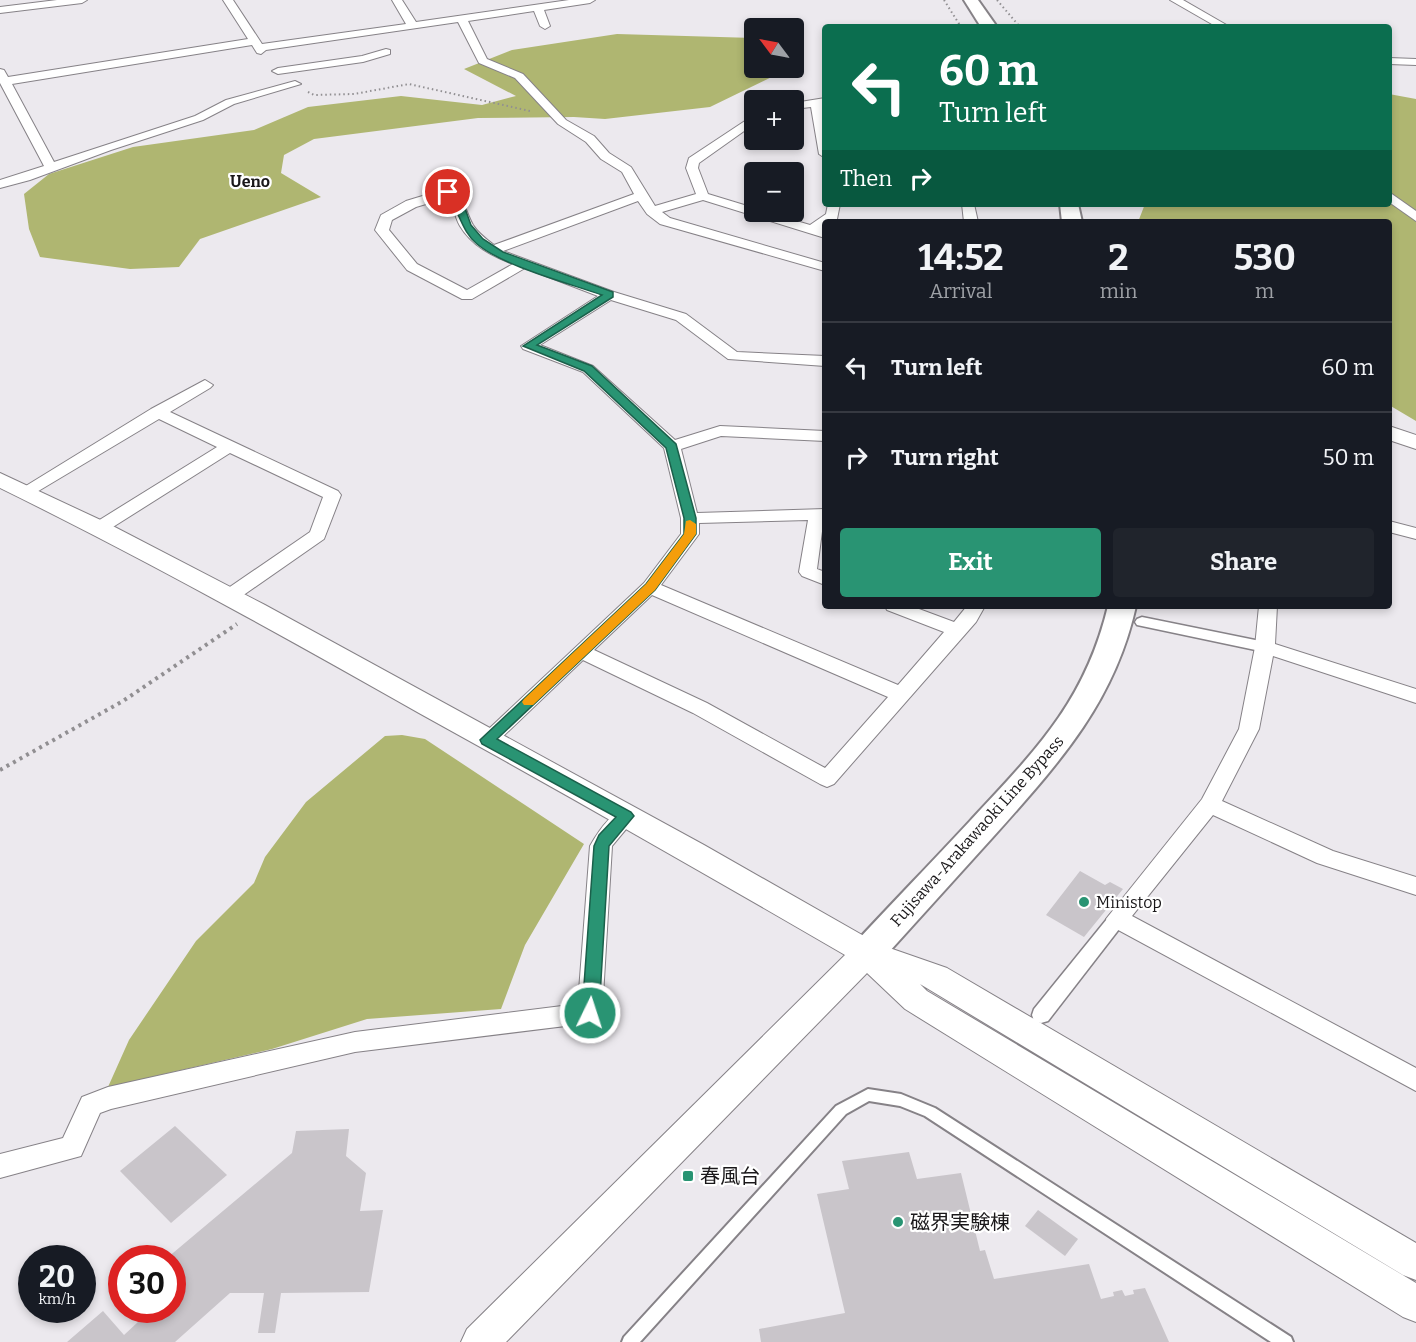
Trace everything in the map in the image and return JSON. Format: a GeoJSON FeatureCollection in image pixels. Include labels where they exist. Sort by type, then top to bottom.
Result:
{"type":"FeatureCollection","features":[{"type":"Feature","properties":{"kind":"main road"},"geometry":{"type":"LineString","coordinates":[[971,0],[987,24]]}},
{"type":"Feature","properties":{"kind":"main road","name":"Fujisawa-Arakawaoki Line Bypass"},"geometry":{"type":"LineString","coordinates":[[867,953],[1029,777],[1071,724],[1088,698],[1132,614]]}},
{"type":"Feature","properties":{"kind":"street"},"geometry":{"type":"LineString","coordinates":[[0,10],[82,0]]}},
{"type":"Feature","properties":{"kind":"street"},"geometry":{"type":"LineString","coordinates":[[228,0],[257,45],[278,71],[295,84]]}},
{"type":"Feature","properties":{"kind":"street"},"geometry":{"type":"LineString","coordinates":[[397,0],[413,26]]}},
{"type":"Feature","properties":{"kind":"street"},"geometry":{"type":"LineString","coordinates":[[51,168],[3,77],[413,26],[590,0]]}},
{"type":"Feature","properties":{"kind":"street"},"geometry":{"type":"LineString","coordinates":[[1175,0],[1220,24]]}},
{"type":"Feature","properties":{"kind":"street"},"geometry":{"type":"LineString","coordinates":[[538,7],[546,26]]}},
{"type":"Feature","properties":{"kind":"street"},"geometry":{"type":"LineString","coordinates":[[462,19],[483,61],[519,76],[561,122],[590,140],[605,156],[627,170],[652,211],[665,220],[822,266]]}},
{"type":"Feature","properties":{"kind":"street"},"geometry":{"type":"LineString","coordinates":[[278,71],[363,59],[386,52]]}},
{"type":"Feature","properties":{"kind":"street"},"geometry":{"type":"LineString","coordinates":[[1392,61],[1416,62]]}},
{"type":"Feature","properties":{"kind":"street"},"geometry":{"type":"LineString","coordinates":[[0,184],[199,118],[230,102],[295,84]]}},
{"type":"Feature","properties":{"kind":"street"},"geometry":{"type":"LineString","coordinates":[[804,104],[820,102],[822,123]]}},
{"type":"Feature","properties":{"kind":"street"},"geometry":{"type":"LineString","coordinates":[[703,196],[692,168],[693,161],[744,126]]}},
{"type":"Feature","properties":{"kind":"street"},"geometry":{"type":"LineString","coordinates":[[524,263],[467,296],[412,267],[382,230],[386,218],[411,204],[445,190],[459,203],[466,225],[479,241],[492,250],[609,295],[681,317],[733,356],[822,362]]}},
{"type":"Feature","properties":{"kind":"street"},"geometry":{"type":"LineString","coordinates":[[492,250],[641,196]]}},
{"type":"Feature","properties":{"kind":"street"},"geometry":{"type":"LineString","coordinates":[[652,211],[703,196],[819,232]]}},
{"type":"Feature","properties":{"kind":"street"},"geometry":{"type":"LineString","coordinates":[[1392,198],[1416,217]]}},
{"type":"Feature","properties":{"kind":"street"},"geometry":{"type":"LineString","coordinates":[[488,740],[650,587],[690,534],[690,518],[672,446],[588,369],[528,346],[609,295]]}},
{"type":"Feature","properties":{"kind":"street"},"geometry":{"type":"LineString","coordinates":[[24,492],[205,385]]}},
{"type":"Feature","properties":{"kind":"street"},"geometry":{"type":"LineString","coordinates":[[157,412],[332,495],[318,535],[228,597]]}},
{"type":"Feature","properties":{"kind":"street"},"geometry":{"type":"LineString","coordinates":[[672,446],[720,431],[822,436]]}},
{"type":"Feature","properties":{"kind":"street"},"geometry":{"type":"LineString","coordinates":[[1392,433],[1416,443]]}},
{"type":"Feature","properties":{"kind":"street"},"geometry":{"type":"LineString","coordinates":[[99,528],[229,446]]}},
{"type":"Feature","properties":{"kind":"street"},"geometry":{"type":"LineString","coordinates":[[0,480],[99,528],[256,611],[626,816],[867,953],[936,977],[1416,1263]]}},
{"type":"Feature","properties":{"kind":"street"},"geometry":{"type":"LineString","coordinates":[[690,518],[822,513],[808,572],[822,578]]}},
{"type":"Feature","properties":{"kind":"street"},"geometry":{"type":"LineString","coordinates":[[1392,527],[1416,534]]}},
{"type":"Feature","properties":{"kind":"street"},"geometry":{"type":"LineString","coordinates":[[650,587],[903,695]]}},
{"type":"Feature","properties":{"kind":"street"},"geometry":{"type":"LineString","coordinates":[[902,609],[956,630]]}},
{"type":"Feature","properties":{"kind":"street"},"geometry":{"type":"LineString","coordinates":[[582,652],[700,708],[827,779],[903,695],[975,609]]}},
{"type":"Feature","properties":{"kind":"street"},"geometry":{"type":"LineString","coordinates":[[1041,1015],[1210,804],[1249,729],[1265,647],[1268,609]]}},
{"type":"Feature","properties":{"kind":"street"},"geometry":{"type":"LineString","coordinates":[[1132,614],[1265,647],[1416,696]]}},
{"type":"Feature","properties":{"kind":"street"},"geometry":{"type":"LineString","coordinates":[[1210,804],[1325,857],[1416,886]]}},
{"type":"Feature","properties":{"kind":"street"},"geometry":{"type":"LineString","coordinates":[[0,1166],[72,1148],[91,1105],[108,1098],[355,1042],[590,1013],[601,846],[626,816]]}},
{"type":"Feature","properties":{"kind":"street"},"geometry":{"type":"LineString","coordinates":[[1117,919],[1416,1080]]}},
{"type":"Feature","properties":{"kind":"street"},"geometry":{"type":"LineString","coordinates":[[867,953],[916,1000],[1416,1304]]}},
{"type":"Feature","properties":{"kind":"street"},"geometry":{"type":"LineString","coordinates":[[480,1342],[867,953]]}},
{"type":"Feature","properties":{"kind":"lane"},"geometry":{"type":"LineString","coordinates":[[630,1342],[841,1110],[868,1095],[901,1100],[930,1112],[1269,1338],[1285,1342]]}},
{"type":"Feature","properties":{"kind":"path"},"geometry":{"type":"LineString","coordinates":[[944,0],[959,24]]}},
{"type":"Feature","properties":{"kind":"path"},"geometry":{"type":"LineString","coordinates":[[997,0],[1017,24]]}},
{"type":"Feature","properties":{"kind":"path"},"geometry":{"type":"LineString","coordinates":[[295,84],[314,95],[334,96],[409,84],[538,112],[561,122]]}},
{"type":"Feature","properties":{"kind":"path"},"geometry":{"type":"LineString","coordinates":[[0,770],[123,701],[256,611]]}},
{"type":"Feature","properties":{"kind":"green space"},"geometry":{"type":"Polygon","coordinates":[[[617,34],[744,38],[744,78],[770,78],[710,107],[605,119],[478,118],[314,139],[284,155],[281,173],[321,197],[200,239],[179,267],[130,269],[40,257],[29,229],[24,194],[49,174],[133,147],[254,130],[308,107],[401,96],[482,105],[516,96],[464,69],[512,50],[617,34]]]}},
{"type":"Feature","properties":{"kind":"green space"},"geometry":{"type":"Polygon","coordinates":[[[1392,95],[1416,99],[1416,421],[1392,407],[1392,219],[1139,219],[1144,207],[1392,207],[1392,95]]]}},
{"type":"Feature","properties":{"kind":"green space"},"geometry":{"type":"Polygon","coordinates":[[[402,735],[425,739],[584,844],[525,945],[501,1009],[367,1019],[272,1049],[108,1087],[129,1040],[196,941],[254,883],[265,857],[306,802],[385,736],[402,735]]]}},
{"type":"Feature","properties":{"kind":"building","name":"Ministop"},"geometry":{"type":"Polygon","coordinates":[[[1080,871],[1105,885],[1110,882],[1123,889],[1084,937],[1046,915],[1080,871]]]}},
{"type":"Feature","properties":{"kind":"building"},"geometry":{"type":"Polygon","coordinates":[[[175,1126],[227,1175],[171,1223],[120,1171],[175,1126]]]}},
{"type":"Feature","properties":{"kind":"building"},"geometry":{"type":"Polygon","coordinates":[[[349,1129],[346,1156],[366,1173],[360,1211],[383,1210],[369,1292],[281,1293],[275,1333],[258,1333],[264,1293],[230,1293],[175,1342],[67,1342],[89,1323],[96,1323],[96,1317],[103,1311],[108,1317],[108,1323],[114,1323],[124,1335],[137,1323],[186,1323],[186,1245],[182,1245],[292,1153],[296,1131],[349,1129]]]}},
{"type":"Feature","properties":{"kind":"building","name":"磁界実験棟"},"geometry":{"type":"Polygon","coordinates":[[[909,1152],[917,1179],[961,1173],[980,1251],[985,1250],[994,1279],[1089,1264],[1101,1299],[1114,1296],[1113,1292],[1122,1290],[1125,1296],[1134,1294],[1133,1290],[1145,1288],[1169,1342],[761,1342],[759,1329],[845,1313],[817,1194],[849,1189],[842,1161],[909,1152]]]}},
{"type":"Feature","properties":{"kind":"building","name":"磁界実験棟"},"geometry":{"type":"Polygon","coordinates":[[[1038,1210],[1078,1239],[1065,1256],[1025,1226],[1038,1210]]]}},
{"type":"Feature","properties":{"kind":"slow traffic"},"geometry":{"type":"LineString","coordinates":[[529,702],[650,587],[690,534],[690,524]]}},
{"type":"Feature","properties":{"kind":"place","name":"Ministop"},"geometry":{"type":"Point","coordinates":[1084,902]}},
{"type":"Feature","properties":{"kind":"place","name":"春風台"},"geometry":{"type":"Point","coordinates":[688,1176]}},
{"type":"Feature","properties":{"kind":"place","name":"磁界実験棟"},"geometry":{"type":"Point","coordinates":[898,1222]}},
{"type":"Feature","properties":{"kind":"district","name":"Ueno"},"geometry":{"type":"Point","coordinates":[250,181]}},
{"type":"Feature","properties":{"kind":"route"},"geometry":{"type":"LineString","coordinates":[[448,192],[459,203],[466,225],[479,241],[499,254],[609,295],[528,346],[588,369],[672,446],[690,518],[690,534],[650,587],[488,740],[626,816],[601,846],[590,1013]]}}]}
